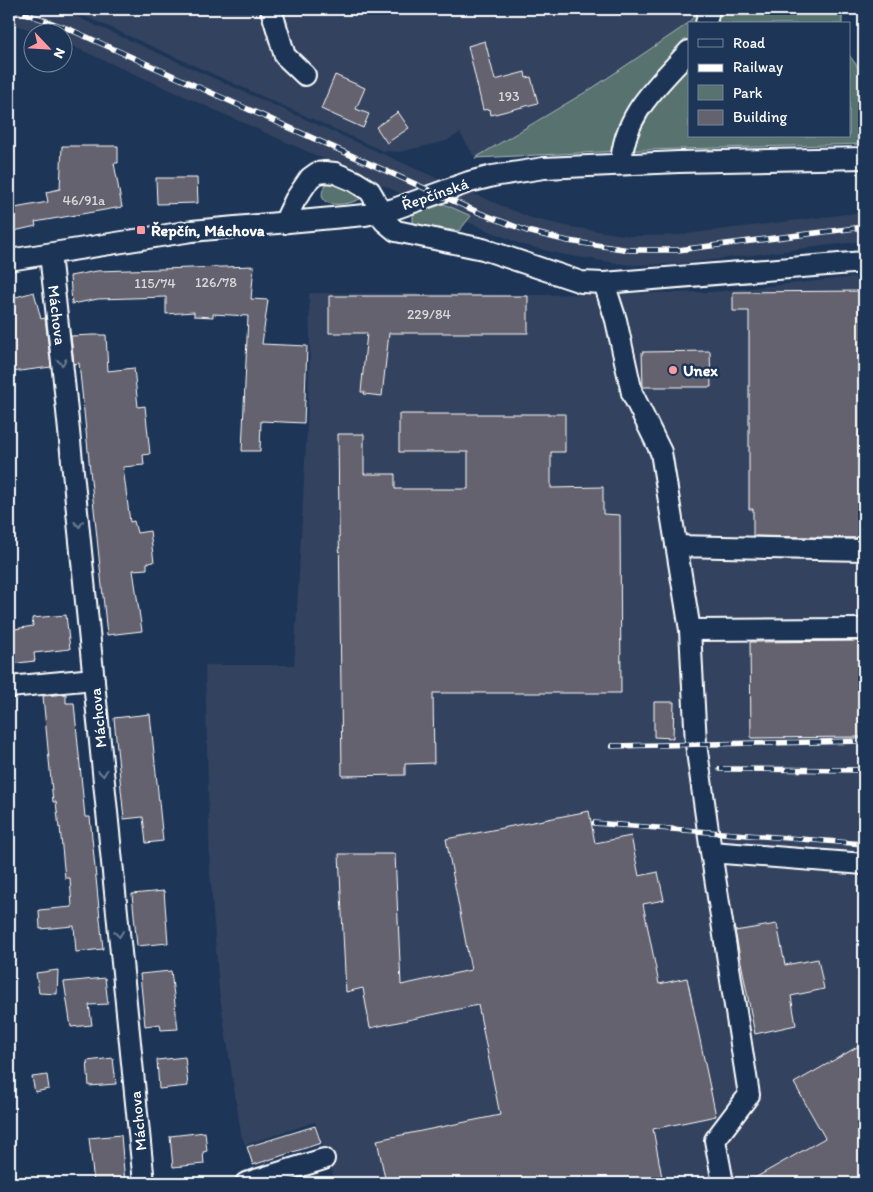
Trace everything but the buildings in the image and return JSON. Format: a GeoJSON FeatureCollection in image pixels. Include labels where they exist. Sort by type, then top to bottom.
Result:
{"type":"FeatureCollection","features":[{"type":"Feature","properties":{"kind":"street"},"geometry":{"type":"LineString","coordinates":[[271,9],[285,56],[305,75]]}},
{"type":"Feature","properties":{"kind":"street"},"geometry":{"type":"LineString","coordinates":[[706,22],[709,9]]}},
{"type":"Feature","properties":{"kind":"street"},"geometry":{"type":"LineString","coordinates":[[621,164],[622,149],[632,118],[642,103],[688,52]]}},
{"type":"Feature","properties":{"kind":"street","name":"Řepčínská"},"geometry":{"type":"LineString","coordinates":[[9,260],[50,262],[192,231],[350,217],[380,212],[394,209],[449,188],[493,176],[544,168],[621,164],[864,158]]}},
{"type":"Feature","properties":{"kind":"street"},"geometry":{"type":"LineString","coordinates":[[284,223],[302,187],[317,173],[325,172],[336,173],[363,185],[374,198],[384,221],[389,226],[405,234],[483,249],[581,282],[604,283],[864,262]]}},
{"type":"Feature","properties":{"kind":"street","name":"Máchova"},"geometry":{"type":"LineString","coordinates":[[50,262],[63,370],[144,1183]]}},
{"type":"Feature","properties":{"kind":"street"},"geometry":{"type":"LineString","coordinates":[[604,283],[616,320],[632,393],[661,452],[690,630],[696,744],[749,1096],[715,1140],[723,1183]]}},
{"type":"Feature","properties":{"kind":"street"},"geometry":{"type":"LineString","coordinates":[[676,546],[864,550]]}},
{"type":"Feature","properties":{"kind":"street"},"geometry":{"type":"LineString","coordinates":[[690,630],[864,629]]}},
{"type":"Feature","properties":{"kind":"street"},"geometry":{"type":"LineString","coordinates":[[9,687],[94,678]]}},
{"type":"Feature","properties":{"kind":"street"},"geometry":{"type":"LineString","coordinates":[[711,852],[864,864]]}},
{"type":"Feature","properties":{"kind":"street"},"geometry":{"type":"LineString","coordinates":[[246,1183],[324,1159]]}},
{"type":"Feature","properties":{"kind":"shaded area"},"geometry":{"type":"Polygon","coordinates":[[[9,9],[55,9],[75,16],[441,180],[531,218],[571,227],[631,236],[677,235],[864,212],[864,241],[679,264],[629,265],[565,255],[523,245],[429,206],[72,46],[72,22],[22,22],[22,27],[9,23],[9,9]]]}},
{"type":"Feature","properties":{"kind":"shaded area"},"geometry":{"type":"Polygon","coordinates":[[[69,9],[747,9],[726,14],[700,11],[683,27],[594,87],[475,158],[460,133],[446,141],[400,152],[383,151],[69,9]]]}},
{"type":"Feature","properties":{"kind":"shaded area"},"geometry":{"type":"Polygon","coordinates":[[[864,276],[864,1183],[336,1183],[315,1122],[245,1145],[241,1134],[219,991],[210,873],[205,665],[294,665],[307,425],[310,346],[309,293],[536,295],[711,292],[864,276]]]}},
{"type":"Feature","properties":{"kind":"green space"},"geometry":{"type":"Polygon","coordinates":[[[747,9],[842,9],[842,22],[688,22],[700,11],[726,14],[747,9]]]}},
{"type":"Feature","properties":{"kind":"green space"},"geometry":{"type":"Polygon","coordinates":[[[688,22],[688,138],[850,138],[850,56],[864,75],[864,144],[642,150],[475,158],[594,87],[688,22]]]}},
{"type":"Feature","properties":{"kind":"green space"},"geometry":{"type":"Polygon","coordinates":[[[330,181],[362,195],[361,198],[344,204],[326,202],[322,194],[330,181]]]}},
{"type":"Feature","properties":{"kind":"green space"},"geometry":{"type":"Polygon","coordinates":[[[444,204],[471,216],[459,231],[417,225],[413,222],[413,215],[416,213],[444,204]]]}},
{"type":"Feature","properties":{"kind":"railway"},"geometry":{"type":"LineString","coordinates":[[13,9],[69,29],[480,213],[527,231],[568,241],[630,250],[678,250],[864,227]]}},
{"type":"Feature","properties":{"kind":"railway"},"geometry":{"type":"LineString","coordinates":[[612,746],[864,741]]}},
{"type":"Feature","properties":{"kind":"railway"},"geometry":{"type":"LineString","coordinates":[[720,769],[864,770]]}},
{"type":"Feature","properties":{"kind":"railway"},"geometry":{"type":"LineString","coordinates":[[594,823],[864,844]]}},
{"type":"Feature","properties":{"kind":"place","name":"Řepčín, Máchova"},"geometry":{"type":"Point","coordinates":[141,230]}},
{"type":"Feature","properties":{"kind":"place","name":"Unex"},"geometry":{"type":"Point","coordinates":[673,370]}}]}
